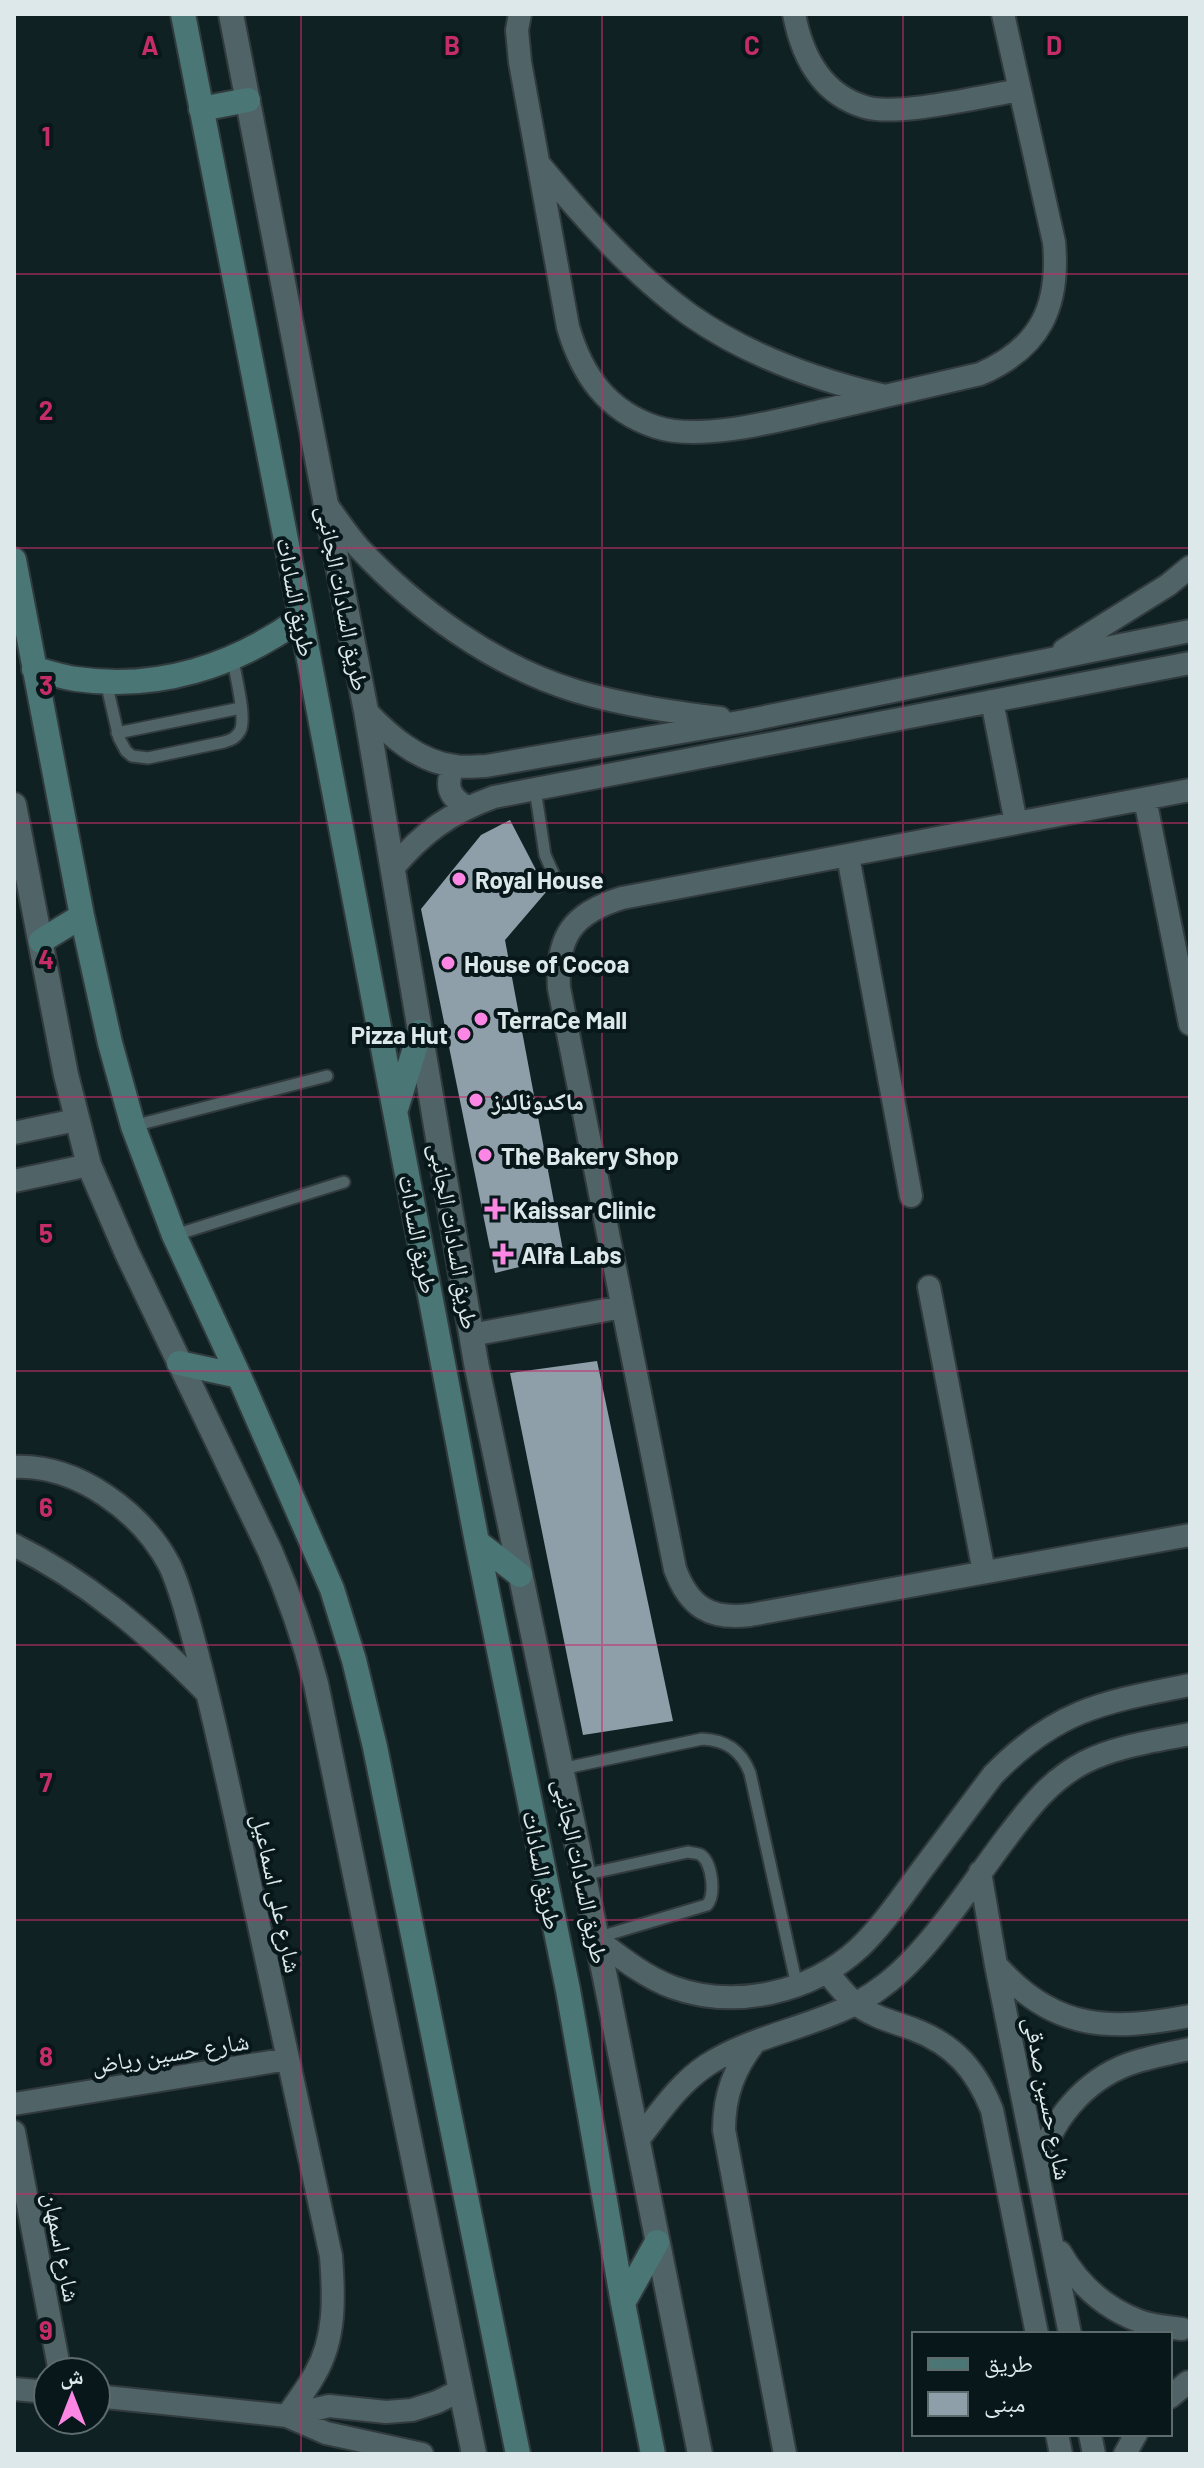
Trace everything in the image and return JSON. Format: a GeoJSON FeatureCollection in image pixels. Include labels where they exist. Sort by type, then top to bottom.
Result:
{"type":"FeatureCollection","features":[{"type":"Feature","properties":{"kind":"main road","name":"طريق السادات"},"geometry":{"type":"LineString","coordinates":[[183,14],[477,1542],[568,1990],[653,2454]]}},
{"type":"Feature","properties":{"kind":"main road"},"geometry":{"type":"LineString","coordinates":[[201,109],[248,100]]}},
{"type":"Feature","properties":{"kind":"main road"},"geometry":{"type":"LineString","coordinates":[[14,560],[82,916],[110,1043],[133,1126],[174,1235],[332,1589],[354,1660],[375,1747],[518,2454]]}},
{"type":"Feature","properties":{"kind":"main road"},"geometry":{"type":"LineString","coordinates":[[34,669],[73,679],[106,682],[171,678],[233,659],[280,634],[301,618]]}},
{"type":"Feature","properties":{"kind":"main road"},"geometry":{"type":"LineString","coordinates":[[41,941],[82,916]]}},
{"type":"Feature","properties":{"kind":"main road"},"geometry":{"type":"LineString","coordinates":[[395,1111],[420,1032]]}},
{"type":"Feature","properties":{"kind":"main road"},"geometry":{"type":"LineString","coordinates":[[179,1363],[239,1376]]}},
{"type":"Feature","properties":{"kind":"main road"},"geometry":{"type":"LineString","coordinates":[[477,1542],[520,1575]]}},
{"type":"Feature","properties":{"kind":"main road"},"geometry":{"type":"LineString","coordinates":[[623,2303],[657,2242]]}},
{"type":"Feature","properties":{"kind":"street"},"geometry":{"type":"LineString","coordinates":[[520,14],[517,30],[520,62],[568,327],[576,353],[589,378],[607,399],[629,415],[658,428],[701,431],[786,419],[980,374],[1006,363],[1027,344],[1042,322],[1052,296],[1056,269],[1054,242],[1003,14]]}},
{"type":"Feature","properties":{"kind":"street"},"geometry":{"type":"LineString","coordinates":[[794,14],[803,50],[818,76],[840,96],[867,108],[900,109],[1020,90]]}},
{"type":"Feature","properties":{"kind":"street","name":"طريق السادات الجانبى"},"geometry":{"type":"LineString","coordinates":[[233,16],[366,711],[471,1335],[700,2454]]}},
{"type":"Feature","properties":{"kind":"street"},"geometry":{"type":"LineString","coordinates":[[539,163],[572,204],[627,260],[691,315],[737,343],[785,366],[836,384],[886,396]]}},
{"type":"Feature","properties":{"kind":"street"},"geometry":{"type":"LineString","coordinates":[[326,504],[358,546],[395,584],[437,618],[481,647],[528,672],[575,690],[627,703],[745,721]]}},
{"type":"Feature","properties":{"kind":"street"},"geometry":{"type":"LineString","coordinates":[[1049,659],[1168,585],[1190,567]]}},
{"type":"Feature","properties":{"kind":"street"},"geometry":{"type":"LineString","coordinates":[[366,711],[391,736],[421,755],[454,766],[486,766],[745,721],[1190,631]]}},
{"type":"Feature","properties":{"kind":"street"},"geometry":{"type":"LineString","coordinates":[[393,868],[413,844],[430,830],[467,807],[494,797],[1190,663]]}},
{"type":"Feature","properties":{"kind":"street"},"geometry":{"type":"LineString","coordinates":[[913,687],[920,715]]}},
{"type":"Feature","properties":{"kind":"street"},"geometry":{"type":"LineString","coordinates":[[992,701],[1016,823]]}},
{"type":"Feature","properties":{"kind":"street"},"geometry":{"type":"LineString","coordinates":[[454,766],[448,778],[449,790],[455,801],[467,807]]}},
{"type":"Feature","properties":{"kind":"street"},"geometry":{"type":"LineString","coordinates":[[1190,790],[622,898],[599,905],[578,920],[564,940],[557,964],[559,988],[675,1569],[682,1587],[694,1603],[711,1613],[730,1617],[1190,1535]]}},
{"type":"Feature","properties":{"kind":"street"},"geometry":{"type":"LineString","coordinates":[[1145,799],[1190,1024]]}},
{"type":"Feature","properties":{"kind":"street"},"geometry":{"type":"LineString","coordinates":[[14,805],[76,1120],[89,1165],[107,1210],[270,1551],[304,1638],[474,2454]]}},
{"type":"Feature","properties":{"kind":"street"},"geometry":{"type":"LineString","coordinates":[[848,856],[911,1196]]}},
{"type":"Feature","properties":{"kind":"street"},"geometry":{"type":"LineString","coordinates":[[14,1133],[76,1120]]}},
{"type":"Feature","properties":{"kind":"street"},"geometry":{"type":"LineString","coordinates":[[14,1181],[89,1165]]}},
{"type":"Feature","properties":{"kind":"street"},"geometry":{"type":"LineString","coordinates":[[929,1287],[984,1572]]}},
{"type":"Feature","properties":{"kind":"street"},"geometry":{"type":"LineString","coordinates":[[471,1335],[622,1307]]}},
{"type":"Feature","properties":{"kind":"street","name":"شارع على اسماعيل"},"geometry":{"type":"LineString","coordinates":[[14,1467],[60,1473],[94,1488],[124,1509],[149,1535],[169,1566],[183,1600],[208,1695],[331,2256],[334,2296],[330,2335],[317,2371],[287,2416]]}},
{"type":"Feature","properties":{"kind":"street"},"geometry":{"type":"LineString","coordinates":[[14,1545],[79,1583],[125,1617],[169,1654],[208,1695]]}},
{"type":"Feature","properties":{"kind":"street"},"geometry":{"type":"LineString","coordinates":[[595,1938],[647,1976],[697,1994],[748,1997],[797,1986],[827,1972],[873,1934],[993,1775],[1015,1752],[1067,1717],[1096,1705],[1190,1685]]}},
{"type":"Feature","properties":{"kind":"street"},"geometry":{"type":"LineString","coordinates":[[637,2141],[668,2099],[707,2065],[755,2042],[856,2004],[881,1988],[910,1962],[1026,1811],[1062,1776],[1107,1753],[1190,1734]]}},
{"type":"Feature","properties":{"kind":"street","name":"شارع حسين صدقى"},"geometry":{"type":"LineString","coordinates":[[980,1872],[1070,2332]]}},
{"type":"Feature","properties":{"kind":"street"},"geometry":{"type":"LineString","coordinates":[[996,1965],[1018,1989],[1047,2007],[1078,2020],[1112,2025],[1146,2024],[1190,2016]]}},
{"type":"Feature","properties":{"kind":"street"},"geometry":{"type":"LineString","coordinates":[[827,1972],[856,2004],[946,2046],[968,2064],[982,2086],[992,2110],[1037,2332]]}},
{"type":"Feature","properties":{"kind":"street"},"geometry":{"type":"LineString","coordinates":[[755,2042],[740,2061],[730,2083],[724,2106],[724,2130],[726,2155],[785,2454]]}},
{"type":"Feature","properties":{"kind":"street"},"geometry":{"type":"LineString","coordinates":[[1039,2177],[1044,2149],[1058,2122],[1076,2098],[1100,2079],[1126,2065],[1190,2049]]}},
{"type":"Feature","properties":{"kind":"street","name":"شارع حسين رياض"},"geometry":{"type":"LineString","coordinates":[[14,2104],[288,2059]]}},
{"type":"Feature","properties":{"kind":"street","name":"شارع اسمهان"},"geometry":{"type":"LineString","coordinates":[[14,2132],[57,2356]]}},
{"type":"Feature","properties":{"kind":"street"},"geometry":{"type":"LineString","coordinates":[[1051,2236],[1072,2273],[1102,2302],[1140,2322],[1186,2329]]}},
{"type":"Feature","properties":{"kind":"street"},"geometry":{"type":"LineString","coordinates":[[287,2416],[329,2406],[386,2412],[412,2410],[461,2390]]}},
{"type":"Feature","properties":{"kind":"street"},"geometry":{"type":"LineString","coordinates":[[112,2398],[287,2416],[326,2433],[422,2454]]}},
{"type":"Feature","properties":{"kind":"street"},"geometry":{"type":"LineString","coordinates":[[1125,2454],[1135,2436]]}},
{"type":"Feature","properties":{"kind":"lane"},"geometry":{"type":"LineString","coordinates":[[106,682],[117,733],[126,751],[132,756],[148,758],[235,738],[243,722],[233,659]]}},
{"type":"Feature","properties":{"kind":"lane"},"geometry":{"type":"LineString","coordinates":[[117,733],[241,708]]}},
{"type":"Feature","properties":{"kind":"lane"},"geometry":{"type":"LineString","coordinates":[[535,789],[545,855],[559,886]]}},
{"type":"Feature","properties":{"kind":"lane"},"geometry":{"type":"LineString","coordinates":[[133,1126],[327,1076]]}},
{"type":"Feature","properties":{"kind":"lane"},"geometry":{"type":"LineString","coordinates":[[174,1235],[344,1182]]}},
{"type":"Feature","properties":{"kind":"lane"},"geometry":{"type":"LineString","coordinates":[[560,1769],[702,1739],[715,1740],[738,1751],[750,1773],[797,1986]]}},
{"type":"Feature","properties":{"kind":"lane"},"geometry":{"type":"LineString","coordinates":[[582,1875],[688,1852],[704,1858],[713,1887],[707,1905],[595,1938]]}},
{"type":"Feature","properties":{"kind":"building","name":"TerraCe Mall"},"geometry":{"type":"Polygon","coordinates":[[[510,820],[547,891],[505,940],[564,1256],[495,1273],[421,909],[481,835],[510,820]]]}},
{"type":"Feature","properties":{"kind":"building"},"geometry":{"type":"Polygon","coordinates":[[[597,1361],[673,1721],[583,1735],[510,1373],[597,1361]]]}},
{"type":"Feature","properties":{"kind":"place","name":"Royal House"},"geometry":{"type":"Point","coordinates":[459,879]}},
{"type":"Feature","properties":{"kind":"place","name":"House of Cocoa"},"geometry":{"type":"Point","coordinates":[448,963]}},
{"type":"Feature","properties":{"kind":"place","name":"TerraCe Mall"},"geometry":{"type":"Point","coordinates":[481,1019]}},
{"type":"Feature","properties":{"kind":"place","name":"Pizza Hut"},"geometry":{"type":"Point","coordinates":[464,1034]}},
{"type":"Feature","properties":{"kind":"place","name":"ماكدونالدز"},"geometry":{"type":"Point","coordinates":[476,1100]}},
{"type":"Feature","properties":{"kind":"place","name":"The Bakery Shop"},"geometry":{"type":"Point","coordinates":[485,1155]}},
{"type":"Feature","properties":{"kind":"place","name":"Kaissar Clinic"},"geometry":{"type":"Point","coordinates":[495,1209]}},
{"type":"Feature","properties":{"kind":"place","name":"Alfa Labs"},"geometry":{"type":"Point","coordinates":[503,1254]}}]}
